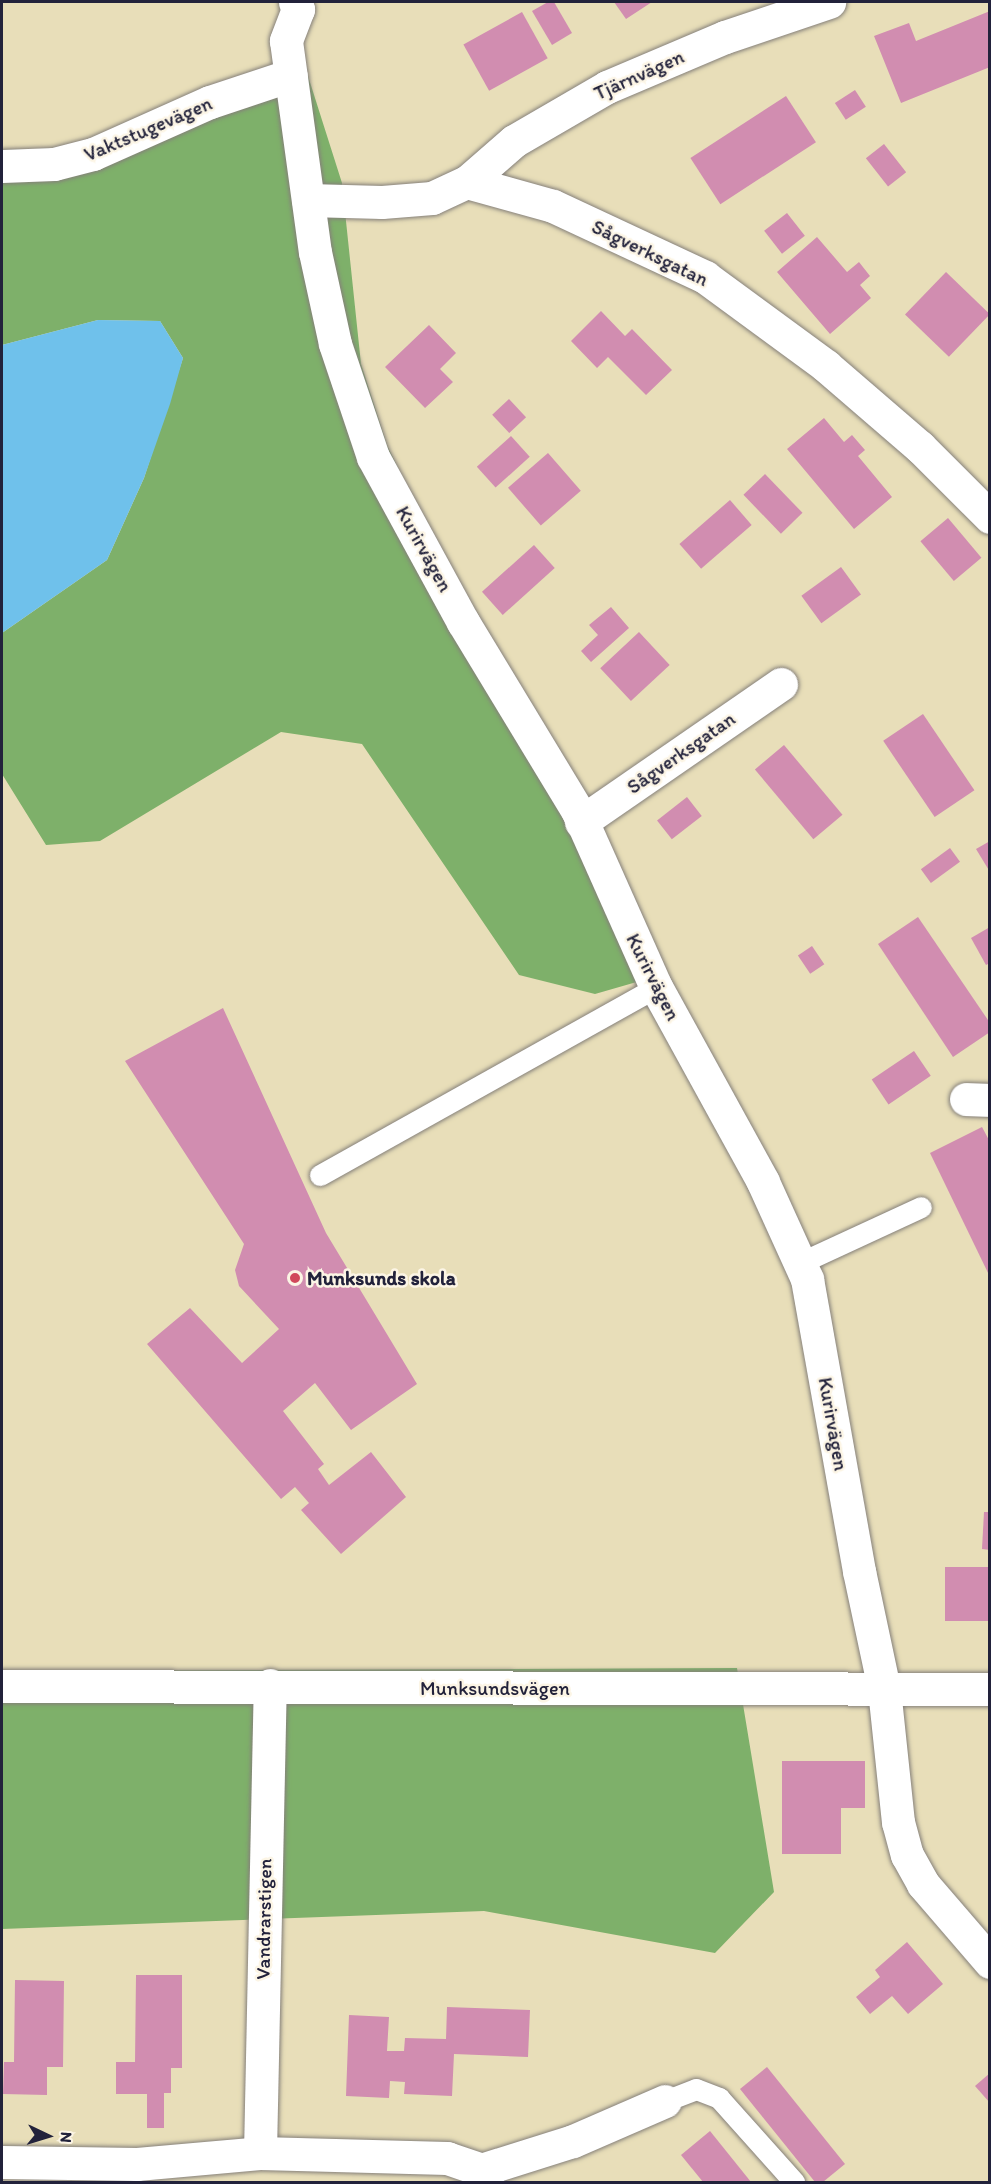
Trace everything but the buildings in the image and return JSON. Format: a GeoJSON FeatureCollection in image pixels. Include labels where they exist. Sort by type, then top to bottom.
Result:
{"type":"FeatureCollection","features":[{"type":"Feature","properties":{"kind":"street","name":"Tjärnvägen"},"geometry":{"type":"LineString","coordinates":[[467,182],[514,141],[607,87],[725,38],[829,2]]}},
{"type":"Feature","properties":{"kind":"street","name":"Kurirvägen"},"geometry":{"type":"LineString","coordinates":[[300,4],[286,41],[308,200],[335,344],[373,457],[463,622],[582,822],[656,987],[763,1182],[807,1280],[859,1571],[884,1689],[891,1785],[907,1855],[923,1884],[990,1962]]}},
{"type":"Feature","properties":{"kind":"street","name":"Vaktstugevägen"},"geometry":{"type":"LineString","coordinates":[[2,166],[54,164],[93,154],[210,102],[291,75]]}},
{"type":"Feature","properties":{"kind":"street"},"geometry":{"type":"LineString","coordinates":[[308,200],[382,202],[432,198],[467,182]]}},
{"type":"Feature","properties":{"kind":"street","name":"Sågverksgatan"},"geometry":{"type":"LineString","coordinates":[[467,182],[553,206],[705,277],[826,366],[920,447],[990,516]]}},
{"type":"Feature","properties":{"kind":"street","name":"Sågverksgatan"},"geometry":{"type":"LineString","coordinates":[[582,822],[781,684]]}},
{"type":"Feature","properties":{"kind":"street","name":"Munksundsvägen"},"geometry":{"type":"LineString","coordinates":[[2,1686],[270,1685],[990,1689]]}},
{"type":"Feature","properties":{"kind":"street","name":"Vandrarstigen"},"geometry":{"type":"LineString","coordinates":[[260,2153],[270,1685]]}},
{"type":"Feature","properties":{"kind":"street"},"geometry":{"type":"LineString","coordinates":[[2,2162],[137,2173],[260,2153],[447,2158],[484,2176],[665,2101]]}},
{"type":"Feature","properties":{"kind":"lane"},"geometry":{"type":"LineString","coordinates":[[320,1175],[656,987]]}},
{"type":"Feature","properties":{"kind":"lane"},"geometry":{"type":"LineString","coordinates":[[800,1263],[921,1207]]}},
{"type":"Feature","properties":{"kind":"lane"},"geometry":{"type":"LineString","coordinates":[[665,2101],[696,2089],[719,2098],[794,2182]]}},
{"type":"Feature","properties":{"kind":"green space"},"geometry":{"type":"Polygon","coordinates":[[[301,54],[342,183],[361,364],[387,445],[520,722],[654,977],[595,994],[519,975],[362,744],[281,732],[100,841],[46,845],[2,774],[2,633],[107,560],[144,478],[183,358],[160,321],[98,320],[2,345],[2,150],[69,148],[301,54]]]}},
{"type":"Feature","properties":{"kind":"green space"},"geometry":{"type":"Polygon","coordinates":[[[737,1668],[774,1892],[715,1953],[484,1911],[2,1929],[2,1671],[737,1668]]]}},
{"type":"Feature","properties":{"kind":"water"},"geometry":{"type":"Polygon","coordinates":[[[98,320],[160,321],[183,358],[170,404],[144,478],[107,560],[2,633],[2,345],[98,320]]]}},
{"type":"Feature","properties":{"kind":"place","name":"Munksunds skola"},"geometry":{"type":"Point","coordinates":[295,1278]}}]}
